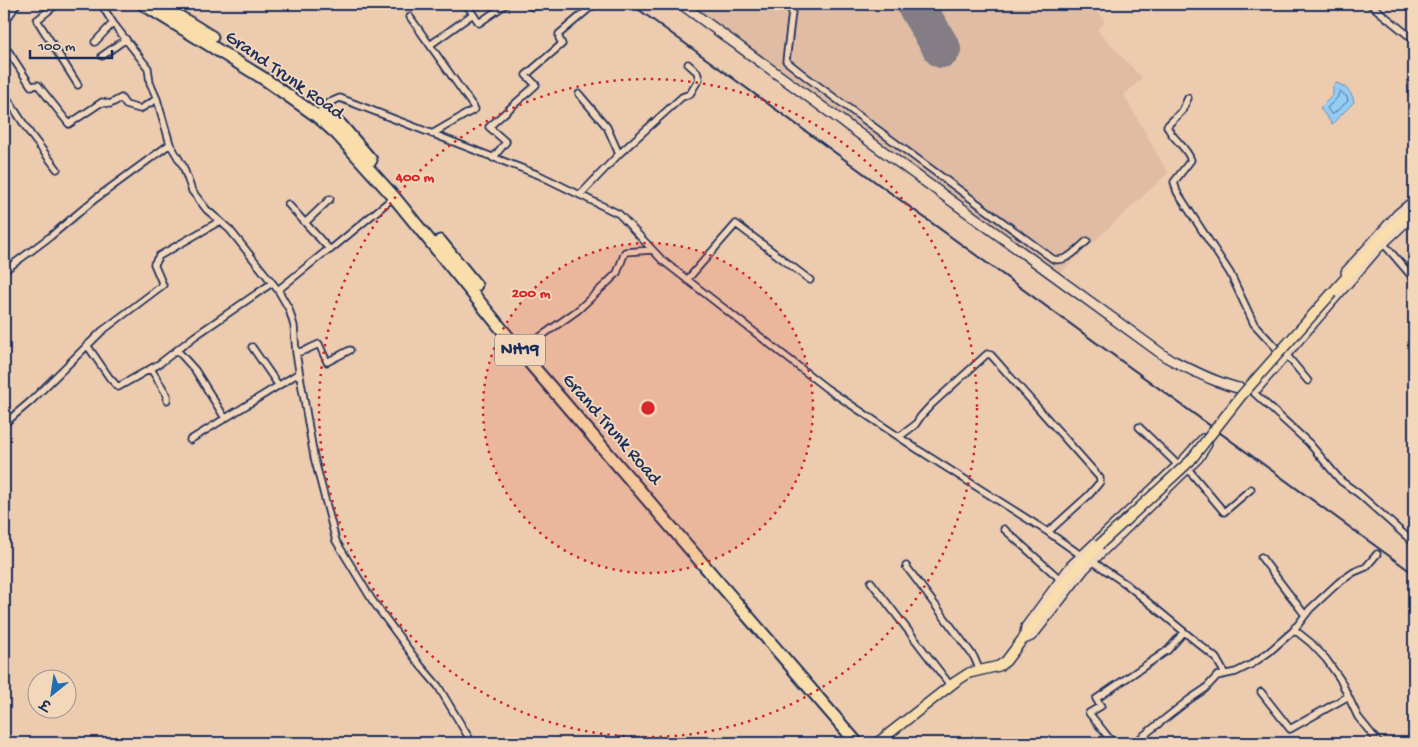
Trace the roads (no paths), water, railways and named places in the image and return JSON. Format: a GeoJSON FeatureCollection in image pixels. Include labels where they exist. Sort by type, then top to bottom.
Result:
{"type":"FeatureCollection","features":[{"type":"Feature","properties":{"kind":"highway","name":"Grand Trunk Road"},"geometry":{"type":"LineString","coordinates":[[143,4],[266,80],[322,120],[338,135],[394,197],[518,348],[857,743]]}},
{"type":"Feature","properties":{"kind":"highway","name":"Grand Trunk Road"},"geometry":{"type":"LineString","coordinates":[[159,4],[278,79],[340,124],[458,261],[526,347],[865,743]]}},
{"type":"Feature","properties":{"kind":"main road"},"geometry":{"type":"LineString","coordinates":[[681,4],[1166,357],[1202,376],[1229,386],[1252,391],[1257,388],[1282,353],[1369,244],[1398,214],[1414,201]]}},
{"type":"Feature","properties":{"kind":"main road"},"geometry":{"type":"LineString","coordinates":[[877,743],[950,686],[970,673],[999,666],[1006,661],[1072,574],[1100,545],[1190,461],[1241,396],[1378,241],[1414,207]]}},
{"type":"Feature","properties":{"kind":"main road"},"geometry":{"type":"LineString","coordinates":[[1239,388],[1250,381],[1282,353],[1384,243],[1414,214]]}},
{"type":"Feature","properties":{"kind":"main road"},"geometry":{"type":"LineString","coordinates":[[1024,639],[1035,632],[1068,588],[1092,561],[1184,469]]}},
{"type":"Feature","properties":{"kind":"main road"},"geometry":{"type":"LineString","coordinates":[[1024,639],[1026,627],[1061,580],[1082,556],[1184,469]]}},
{"type":"Feature","properties":{"kind":"street"},"geometry":{"type":"LineString","coordinates":[[4,17],[7,19],[17,4]]}},
{"type":"Feature","properties":{"kind":"street"},"geometry":{"type":"LineString","coordinates":[[57,4],[37,20],[78,85]]}},
{"type":"Feature","properties":{"kind":"street"},"geometry":{"type":"LineString","coordinates":[[101,4],[113,23],[148,68],[150,83],[157,99],[170,144],[183,166],[192,191],[207,210],[230,230],[278,290],[289,309],[294,326],[299,373],[314,457],[336,541],[372,600],[438,686],[472,743]]}},
{"type":"Feature","properties":{"kind":"street"},"geometry":{"type":"LineString","coordinates":[[466,4],[479,23],[505,4]]}},
{"type":"Feature","properties":{"kind":"street"},"geometry":{"type":"LineString","coordinates":[[527,4],[533,7],[538,4]]}},
{"type":"Feature","properties":{"kind":"street"},"geometry":{"type":"LineString","coordinates":[[793,4],[786,61],[798,71],[1053,259],[1060,261],[1067,258],[1087,241]]}},
{"type":"Feature","properties":{"kind":"street"},"geometry":{"type":"LineString","coordinates":[[1370,4],[1414,40]]}},
{"type":"Feature","properties":{"kind":"street"},"geometry":{"type":"LineString","coordinates":[[493,158],[506,142],[489,127],[536,85],[526,75],[562,44],[558,38],[559,34],[592,6]]}},
{"type":"Feature","properties":{"kind":"street"},"geometry":{"type":"LineString","coordinates":[[430,45],[473,14]]}},
{"type":"Feature","properties":{"kind":"street"},"geometry":{"type":"LineString","coordinates":[[410,17],[475,109],[432,134]]}},
{"type":"Feature","properties":{"kind":"street"},"geometry":{"type":"LineString","coordinates":[[95,42],[113,23]]}},
{"type":"Feature","properties":{"kind":"street"},"geometry":{"type":"LineString","coordinates":[[102,56],[126,40]]}},
{"type":"Feature","properties":{"kind":"street"},"geometry":{"type":"LineString","coordinates":[[4,55],[9,52],[31,86],[38,85],[68,124],[102,102],[110,104],[121,98],[126,105],[140,109],[157,99]]}},
{"type":"Feature","properties":{"kind":"street"},"geometry":{"type":"LineString","coordinates":[[580,195],[619,154],[682,97],[690,94],[699,80],[698,72],[688,64]]}},
{"type":"Feature","properties":{"kind":"street"},"geometry":{"type":"LineString","coordinates":[[579,94],[607,127],[619,154]]}},
{"type":"Feature","properties":{"kind":"street"},"geometry":{"type":"LineString","coordinates":[[4,97],[6,95],[31,135],[57,169]]}},
{"type":"Feature","properties":{"kind":"street"},"geometry":{"type":"LineString","coordinates":[[321,109],[328,103],[340,98],[539,176],[618,214],[662,260],[826,388],[1082,556]]}},
{"type":"Feature","properties":{"kind":"street"},"geometry":{"type":"LineString","coordinates":[[1188,98],[1182,111],[1167,126],[1175,139],[1188,150],[1191,160],[1174,182],[1177,192],[1230,273],[1254,324],[1289,358],[1308,381]]}},
{"type":"Feature","properties":{"kind":"street"},"geometry":{"type":"LineString","coordinates":[[4,271],[51,236],[95,199],[170,144]]}},
{"type":"Feature","properties":{"kind":"street"},"geometry":{"type":"LineString","coordinates":[[278,290],[394,197]]}},
{"type":"Feature","properties":{"kind":"street"},"geometry":{"type":"LineString","coordinates":[[306,222],[330,199]]}},
{"type":"Feature","properties":{"kind":"street"},"geometry":{"type":"LineString","coordinates":[[288,204],[330,250]]}},
{"type":"Feature","properties":{"kind":"street"},"geometry":{"type":"LineString","coordinates":[[4,424],[31,401],[87,345],[118,318],[163,284],[154,264],[158,256],[220,221]]}},
{"type":"Feature","properties":{"kind":"street"},"geometry":{"type":"LineString","coordinates":[[687,280],[736,224],[810,280]]}},
{"type":"Feature","properties":{"kind":"street"},"geometry":{"type":"LineString","coordinates":[[1384,243],[1414,279]]}},
{"type":"Feature","properties":{"kind":"street"},"geometry":{"type":"LineString","coordinates":[[526,347],[578,310],[608,282],[617,273],[625,252],[652,250]]}},
{"type":"Feature","properties":{"kind":"street"},"geometry":{"type":"LineString","coordinates":[[87,345],[118,387],[151,369],[272,283]]}},
{"type":"Feature","properties":{"kind":"street"},"geometry":{"type":"LineString","coordinates":[[296,353],[319,344],[327,362],[350,350]]}},
{"type":"Feature","properties":{"kind":"street"},"geometry":{"type":"LineString","coordinates":[[252,346],[279,386]]}},
{"type":"Feature","properties":{"kind":"street"},"geometry":{"type":"LineString","coordinates":[[177,350],[196,370],[225,418]]}},
{"type":"Feature","properties":{"kind":"street"},"geometry":{"type":"LineString","coordinates":[[899,436],[915,425],[926,410],[986,354],[991,355],[1100,478],[1100,482],[1089,495],[1048,532]]}},
{"type":"Feature","properties":{"kind":"street"},"geometry":{"type":"LineString","coordinates":[[151,369],[167,395],[167,400]]}},
{"type":"Feature","properties":{"kind":"street"},"geometry":{"type":"LineString","coordinates":[[190,440],[299,373]]}},
{"type":"Feature","properties":{"kind":"street"},"geometry":{"type":"LineString","coordinates":[[1252,391],[1309,443],[1341,481],[1359,494],[1414,543]]}},
{"type":"Feature","properties":{"kind":"street"},"geometry":{"type":"LineString","coordinates":[[1139,427],[1184,469],[1224,512],[1251,489]]}},
{"type":"Feature","properties":{"kind":"street"},"geometry":{"type":"LineString","coordinates":[[1004,529],[1061,580]]}},
{"type":"Feature","properties":{"kind":"street"},"geometry":{"type":"LineString","coordinates":[[1134,743],[1205,689],[1218,676],[1236,672],[1252,664],[1278,645],[1338,583],[1354,572],[1366,567],[1377,554]]}},
{"type":"Feature","properties":{"kind":"street"},"geometry":{"type":"LineString","coordinates":[[1261,557],[1305,615]]}},
{"type":"Feature","properties":{"kind":"street"},"geometry":{"type":"LineString","coordinates":[[1092,561],[1126,584],[1216,658],[1225,674]]}},
{"type":"Feature","properties":{"kind":"street"},"geometry":{"type":"LineString","coordinates":[[906,566],[974,657],[980,671]]}},
{"type":"Feature","properties":{"kind":"street"},"geometry":{"type":"LineString","coordinates":[[870,582],[950,686]]}},
{"type":"Feature","properties":{"kind":"street"},"geometry":{"type":"LineString","coordinates":[[1295,627],[1296,631],[1326,659],[1340,679],[1358,717],[1379,743]]}},
{"type":"Feature","properties":{"kind":"street"},"geometry":{"type":"LineString","coordinates":[[1113,743],[1089,713],[1101,706],[1096,699],[1168,650],[1184,632]]}},
{"type":"Feature","properties":{"kind":"street"},"geometry":{"type":"LineString","coordinates":[[1261,692],[1290,729],[1347,697]]}},
{"type":"Feature","properties":{"kind":"water"},"geometry":{"type":"Polygon","coordinates":[[[1337,83],[1348,90],[1354,102],[1332,124],[1320,108],[1333,95],[1333,86],[1337,83]]]}},
{"type":"Feature","properties":{"kind":"railway"},"geometry":{"type":"LineString","coordinates":[[631,4],[1414,574]]}}]}
